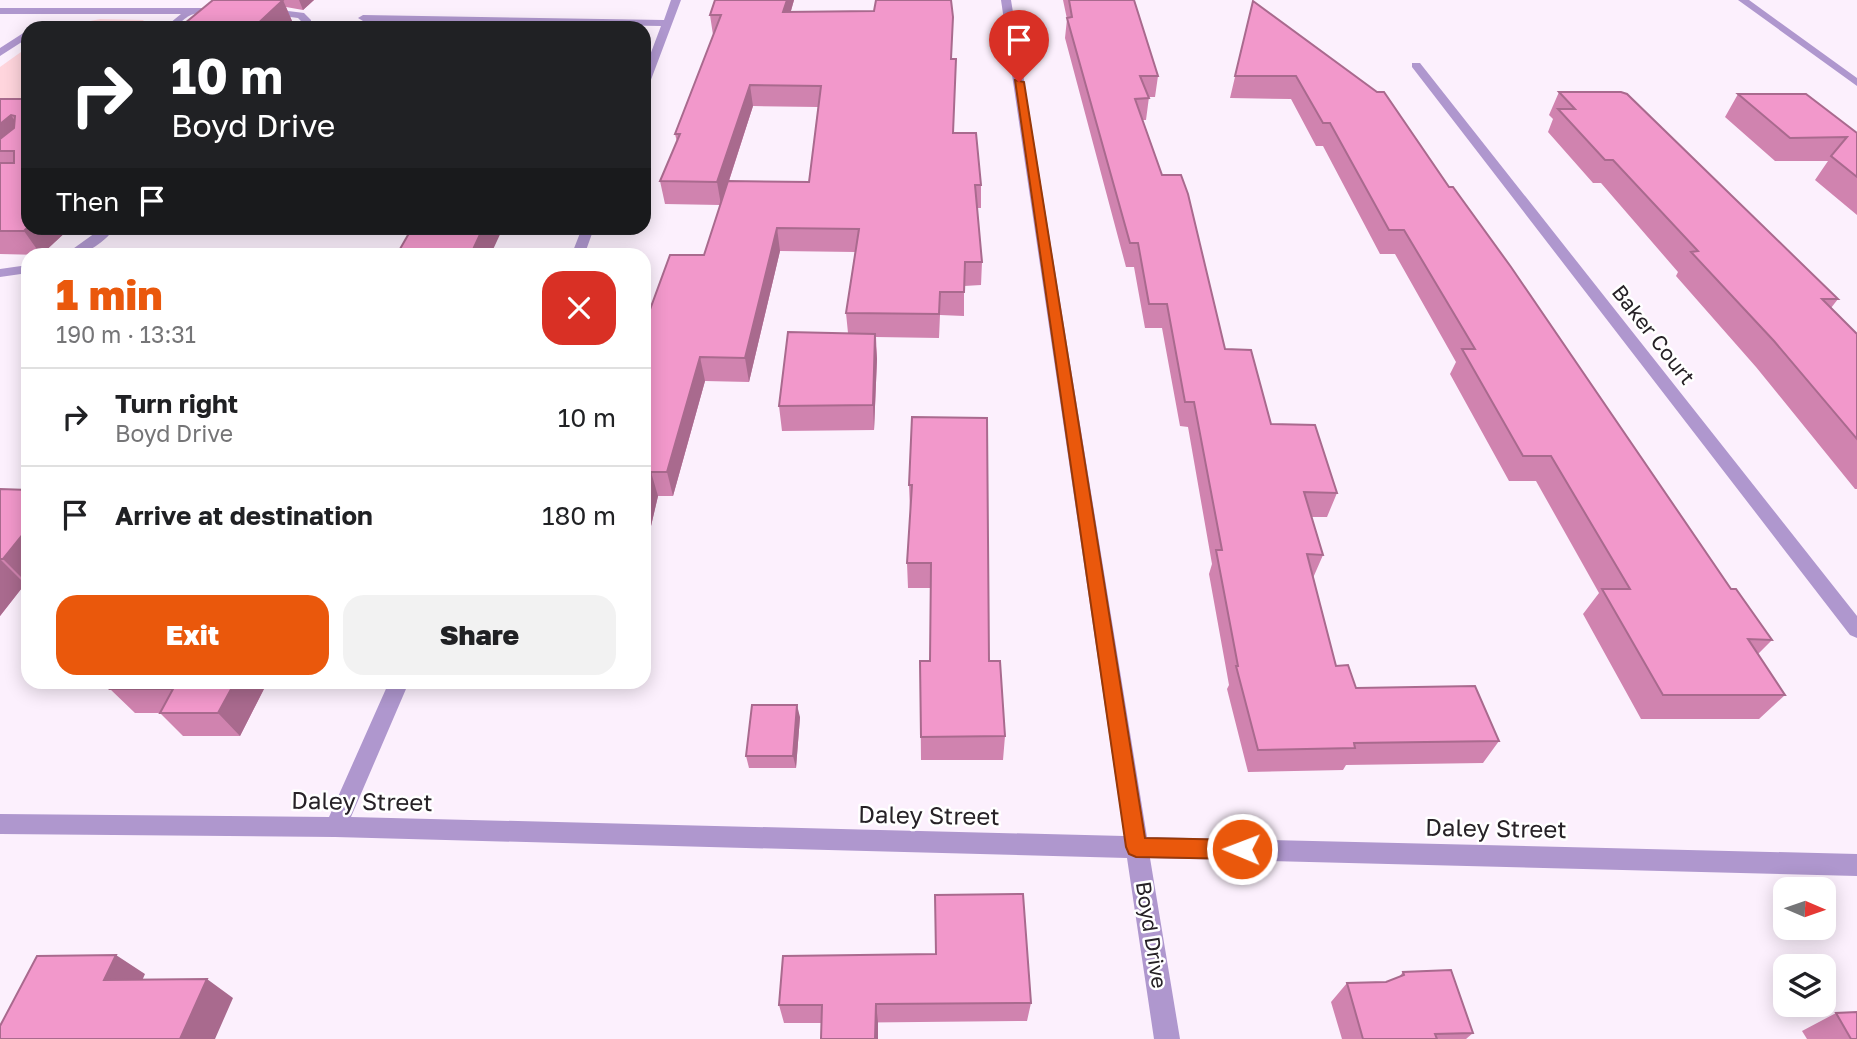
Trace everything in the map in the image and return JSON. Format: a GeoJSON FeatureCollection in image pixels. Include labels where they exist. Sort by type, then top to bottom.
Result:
{"type":"FeatureCollection","features":[{"type":"Feature","properties":{"kind":"street"},"geometry":{"type":"LineString","coordinates":[[112,11],[127,0]]}},
{"type":"Feature","properties":{"kind":"street"},"geometry":{"type":"LineString","coordinates":[[651,67],[676,0]]}},
{"type":"Feature","properties":{"kind":"street","name":"Boyd Drive"},"geometry":{"type":"LineString","coordinates":[[1006,0],[1167,1039]]}},
{"type":"Feature","properties":{"kind":"street"},"geometry":{"type":"LineString","coordinates":[[1743,0],[1857,83]]}},
{"type":"Feature","properties":{"kind":"street"},"geometry":{"type":"LineString","coordinates":[[0,11],[238,11]]}},
{"type":"Feature","properties":{"kind":"street"},"geometry":{"type":"LineString","coordinates":[[45,21],[60,11]]}},
{"type":"Feature","properties":{"kind":"street"},"geometry":{"type":"LineString","coordinates":[[251,11],[288,12],[301,15],[306,21]]}},
{"type":"Feature","properties":{"kind":"street"},"geometry":{"type":"LineString","coordinates":[[178,21],[189,12]]}},
{"type":"Feature","properties":{"kind":"street"},"geometry":{"type":"LineString","coordinates":[[363,18],[546,21]]}},
{"type":"Feature","properties":{"kind":"street"},"geometry":{"type":"LineString","coordinates":[[651,23],[668,23]]}},
{"type":"Feature","properties":{"kind":"street"},"geometry":{"type":"LineString","coordinates":[[0,53],[21,38]]}},
{"type":"Feature","properties":{"kind":"street","name":"Baker Court"},"geometry":{"type":"LineString","coordinates":[[1416,65],[1857,630]]}},
{"type":"Feature","properties":{"kind":"street"},"geometry":{"type":"LineString","coordinates":[[82,248],[102,235]]}},
{"type":"Feature","properties":{"kind":"street"},"geometry":{"type":"LineString","coordinates":[[0,273],[21,270]]}},
{"type":"Feature","properties":{"kind":"street"},"geometry":{"type":"LineString","coordinates":[[335,827],[396,689]]}},
{"type":"Feature","properties":{"kind":"street","name":"Daley Street"},"geometry":{"type":"LineString","coordinates":[[0,824],[335,827],[1857,865]]}},
{"type":"Feature","properties":{"kind":"shaded area"},"geometry":{"type":"Polygon","coordinates":[[[100,19],[144,21],[90,21],[100,19]]]}},
{"type":"Feature","properties":{"kind":"shaded area"},"geometry":{"type":"Polygon","coordinates":[[[21,52],[21,132],[0,149],[0,67],[21,52]]]}},
{"type":"Feature","properties":{"kind":"building"},"geometry":{"type":"Polygon","coordinates":[[[213,0],[283,0],[260,21],[188,21],[213,0]]]}},
{"type":"Feature","properties":{"kind":"building"},"geometry":{"type":"Polygon","coordinates":[[[715,0],[787,0],[783,12],[874,11],[876,0],[951,0],[951,59],[956,59],[953,133],[976,133],[981,185],[975,185],[982,262],[965,262],[964,292],[940,292],[939,314],[846,313],[859,229],[777,228],[745,358],[700,357],[667,472],[651,472],[651,307],[670,255],[704,255],[728,181],[809,182],[821,86],[750,85],[717,182],[660,181],[680,134],[675,134],[721,15],[710,15],[715,0]]]}},
{"type":"Feature","properties":{"kind":"building"},"geometry":{"type":"Polygon","coordinates":[[[1069,0],[1134,0],[1158,76],[1140,76],[1149,98],[1135,99],[1162,175],[1181,175],[1188,194],[1225,349],[1251,350],[1271,424],[1315,425],[1337,493],[1304,492],[1323,555],[1307,554],[1336,666],[1348,665],[1356,688],[1475,686],[1499,741],[1354,743],[1355,748],[1258,750],[1236,666],[1216,550],[1222,550],[1194,402],[1185,402],[1167,304],[1149,304],[1138,243],[1130,243],[1067,18],[1072,17],[1069,0]]]}},
{"type":"Feature","properties":{"kind":"building"},"geometry":{"type":"Polygon","coordinates":[[[1253,1],[1377,92],[1384,92],[1449,187],[1453,187],[1511,267],[1731,589],[1736,589],[1772,640],[1748,639],[1785,695],[1663,695],[1602,589],[1630,589],[1551,456],[1523,456],[1462,349],[1475,349],[1404,230],[1389,230],[1330,123],[1323,123],[1296,76],[1235,76],[1253,1]]]}},
{"type":"Feature","properties":{"kind":"building"},"geometry":{"type":"Polygon","coordinates":[[[1559,92],[1627,94],[1838,299],[1822,299],[1857,334],[1857,439],[1774,341],[1691,252],[1698,251],[1613,160],[1605,160],[1558,109],[1575,109],[1559,92]]]}},
{"type":"Feature","properties":{"kind":"building"},"geometry":{"type":"Polygon","coordinates":[[[1738,94],[1806,94],[1857,133],[1857,177],[1831,156],[1847,137],[1790,138],[1738,94]]]}},
{"type":"Feature","properties":{"kind":"building"},"geometry":{"type":"Polygon","coordinates":[[[0,99],[21,99],[21,231],[0,231],[0,163],[14,163],[14,151],[0,151],[0,139],[14,128],[15,116],[11,115],[0,124],[0,99]]]}},
{"type":"Feature","properties":{"kind":"building"},"geometry":{"type":"Polygon","coordinates":[[[408,235],[480,235],[474,248],[401,248],[408,235]]]}},
{"type":"Feature","properties":{"kind":"building"},"geometry":{"type":"Polygon","coordinates":[[[788,332],[875,334],[873,405],[779,406],[788,332]]]}},
{"type":"Feature","properties":{"kind":"building"},"geometry":{"type":"Polygon","coordinates":[[[912,417],[987,418],[989,661],[1000,661],[1005,736],[921,737],[920,661],[930,661],[931,563],[907,563],[912,485],[909,485],[912,417]]]}},
{"type":"Feature","properties":{"kind":"building"},"geometry":{"type":"Polygon","coordinates":[[[0,489],[21,490],[21,537],[3,559],[0,559],[0,489]]]}},
{"type":"Feature","properties":{"kind":"building"},"geometry":{"type":"Polygon","coordinates":[[[173,689],[231,689],[218,713],[160,713],[173,689]]]}},
{"type":"Feature","properties":{"kind":"building"},"geometry":{"type":"Polygon","coordinates":[[[752,705],[797,705],[793,756],[746,756],[752,705]]]}},
{"type":"Feature","properties":{"kind":"building"},"geometry":{"type":"Polygon","coordinates":[[[1023,894],[1031,1003],[876,1004],[875,1039],[821,1039],[822,1005],[779,1005],[783,956],[936,954],[935,895],[1023,894]]]}},
{"type":"Feature","properties":{"kind":"building"},"geometry":{"type":"Polygon","coordinates":[[[116,955],[104,980],[207,979],[180,1039],[0,1039],[0,1026],[37,956],[116,955]]]}},
{"type":"Feature","properties":{"kind":"building"},"geometry":{"type":"Polygon","coordinates":[[[1451,970],[1473,1033],[1435,1034],[1437,1039],[1363,1039],[1347,983],[1386,982],[1404,975],[1403,972],[1451,970]]]}},
{"type":"Feature","properties":{"kind":"building"},"geometry":{"type":"Polygon","coordinates":[[[1857,1012],[1857,1039],[1851,1039],[1836,1013],[1857,1012]]]}},
{"type":"Feature","properties":{"kind":"route"},"geometry":{"type":"LineString","coordinates":[[1019,82],[1136,847],[1242,849]]}}]}
